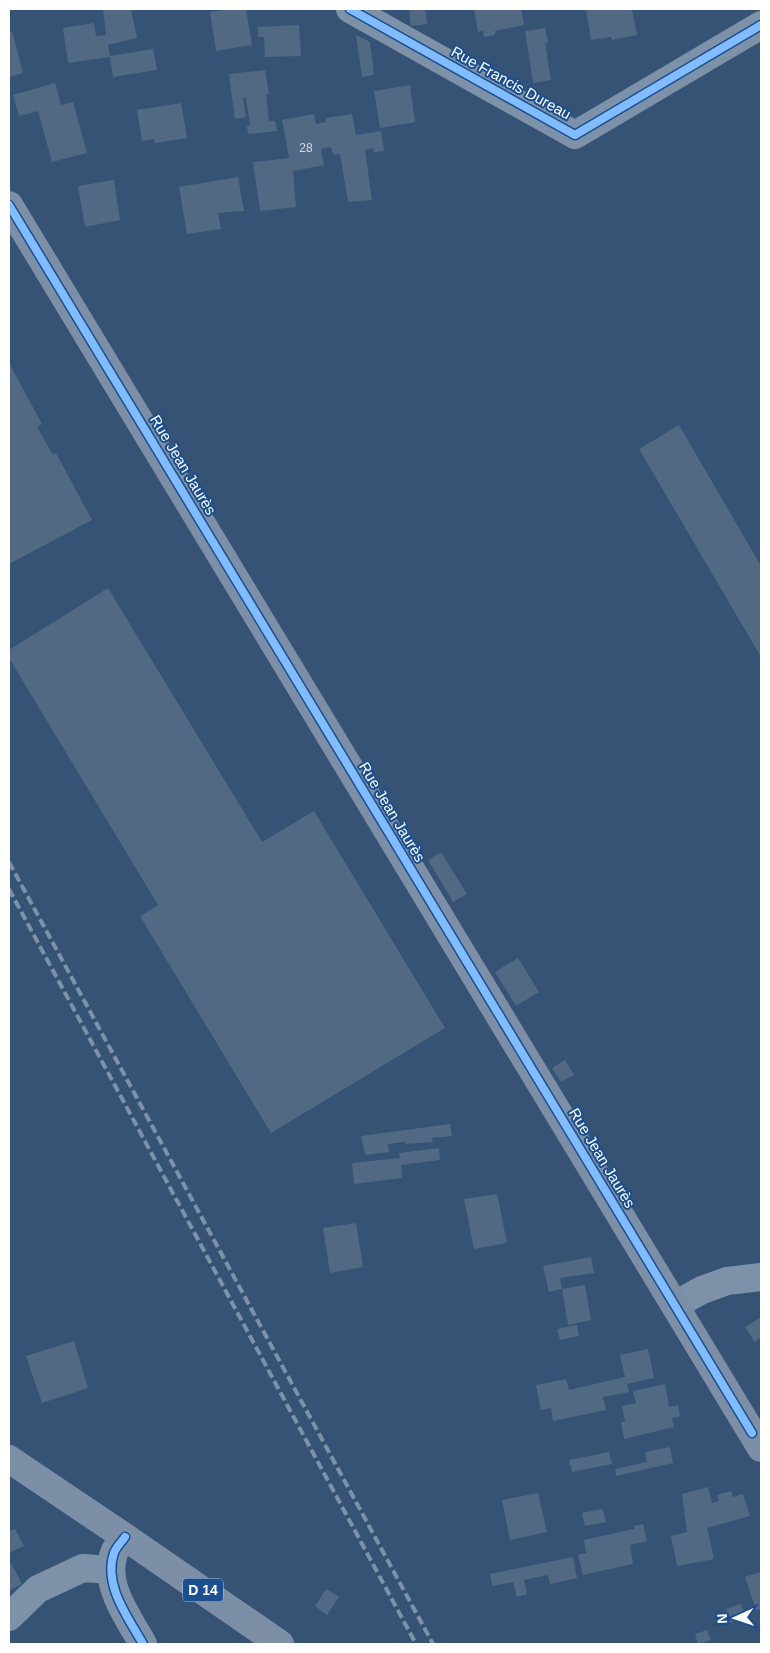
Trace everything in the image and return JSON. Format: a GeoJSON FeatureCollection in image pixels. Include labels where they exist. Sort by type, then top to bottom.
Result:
{"type":"FeatureCollection","features":[{"type":"Feature","properties":{"kind":"main road","name":"Rue Jean Jaurès"},"geometry":{"type":"LineString","coordinates":[[9,205],[761,1448]]}},
{"type":"Feature","properties":{"kind":"main road","name":"D 14"},"geometry":{"type":"LineString","coordinates":[[9,1459],[126,1537],[280,1644]]}},
{"type":"Feature","properties":{"kind":"street","name":"Rue Francis Dureau"},"geometry":{"type":"LineString","coordinates":[[350,9],[575,134],[761,25]]}},
{"type":"Feature","properties":{"kind":"street"},"geometry":{"type":"LineString","coordinates":[[675,1305],[702,1290],[727,1281],[761,1277]]}},
{"type":"Feature","properties":{"kind":"street"},"geometry":{"type":"LineString","coordinates":[[126,1537],[114,1551],[111,1570],[118,1599],[143,1644]]}},
{"type":"Feature","properties":{"kind":"street"},"geometry":{"type":"LineString","coordinates":[[9,1617],[38,1589],[83,1568],[111,1570]]}},
{"type":"Feature","properties":{"kind":"building"},"geometry":{"type":"Polygon","coordinates":[[[103,9],[131,9],[137,38],[108,45],[110,56],[153,49],[157,70],[113,77],[110,57],[68,63],[63,28],[94,23],[96,36],[106,35],[103,9]]]}},
{"type":"Feature","properties":{"kind":"building"},"geometry":{"type":"Polygon","coordinates":[[[246,9],[252,45],[216,51],[210,12],[246,9]]]}},
{"type":"Feature","properties":{"kind":"building"},"geometry":{"type":"Polygon","coordinates":[[[409,9],[425,9],[427,24],[411,26],[409,9]]]}},
{"type":"Feature","properties":{"kind":"building"},"geometry":{"type":"Polygon","coordinates":[[[474,9],[521,9],[524,25],[495,31],[495,35],[484,37],[483,31],[478,32],[474,9]]]}},
{"type":"Feature","properties":{"kind":"building"},"geometry":{"type":"Polygon","coordinates":[[[586,9],[632,9],[637,35],[612,40],[611,37],[591,40],[586,9]]]}},
{"type":"Feature","properties":{"kind":"building"},"geometry":{"type":"Polygon","coordinates":[[[299,25],[301,56],[265,57],[264,37],[258,37],[258,27],[299,25]]]}},
{"type":"Feature","properties":{"kind":"building"},"geometry":{"type":"Polygon","coordinates":[[[545,28],[548,43],[545,43],[551,80],[533,83],[525,31],[545,28]]]}},
{"type":"Feature","properties":{"kind":"building"},"geometry":{"type":"Polygon","coordinates":[[[12,31],[23,73],[9,77],[9,32],[12,31]]]}},
{"type":"Feature","properties":{"kind":"building"},"geometry":{"type":"Polygon","coordinates":[[[356,35],[370,42],[374,75],[362,77],[356,35]]]}},
{"type":"Feature","properties":{"kind":"building"},"geometry":{"type":"Polygon","coordinates":[[[265,70],[269,94],[266,94],[269,121],[275,121],[277,131],[248,134],[247,126],[250,126],[246,98],[243,98],[246,117],[235,119],[229,74],[265,70]]]}},
{"type":"Feature","properties":{"kind":"building"},"geometry":{"type":"Polygon","coordinates":[[[55,83],[61,105],[73,102],[87,153],[52,162],[38,111],[19,116],[13,95],[55,83]]]}},
{"type":"Feature","properties":{"kind":"building"},"geometry":{"type":"Polygon","coordinates":[[[410,85],[415,122],[380,128],[374,91],[410,85]]]}},
{"type":"Feature","properties":{"kind":"building"},"geometry":{"type":"Polygon","coordinates":[[[181,103],[187,138],[155,143],[154,139],[142,141],[137,110],[181,103]]]}},
{"type":"Feature","properties":{"kind":"building"},"geometry":{"type":"Polygon","coordinates":[[[314,114],[316,124],[326,122],[326,118],[352,114],[356,135],[381,131],[384,151],[374,152],[373,148],[365,150],[372,200],[348,202],[340,154],[333,155],[331,147],[321,149],[324,165],[293,171],[296,207],[260,211],[253,162],[289,158],[282,120],[314,114]]]}},
{"type":"Feature","properties":{"kind":"building"},"geometry":{"type":"Polygon","coordinates":[[[238,177],[244,211],[218,213],[221,229],[187,234],[179,187],[238,177]]]}},
{"type":"Feature","properties":{"kind":"building"},"geometry":{"type":"Polygon","coordinates":[[[114,180],[120,220],[85,227],[78,186],[114,180]]]}},
{"type":"Feature","properties":{"kind":"building"},"geometry":{"type":"Polygon","coordinates":[[[9,363],[42,424],[37,427],[53,455],[56,453],[92,520],[9,564],[9,363]]]}},
{"type":"Feature","properties":{"kind":"building"},"geometry":{"type":"Polygon","coordinates":[[[679,425],[761,566],[761,657],[639,449],[679,425]]]}},
{"type":"Feature","properties":{"kind":"building"},"geometry":{"type":"Polygon","coordinates":[[[108,588],[262,842],[314,811],[445,1028],[271,1133],[140,916],[158,905],[9,658],[9,650],[108,588]]]}},
{"type":"Feature","properties":{"kind":"building"},"geometry":{"type":"Polygon","coordinates":[[[441,852],[467,894],[453,902],[428,860],[441,852]]]}},
{"type":"Feature","properties":{"kind":"building"},"geometry":{"type":"Polygon","coordinates":[[[518,958],[539,992],[516,1006],[495,972],[518,958]]]}},
{"type":"Feature","properties":{"kind":"building"},"geometry":{"type":"Polygon","coordinates":[[[565,1060],[574,1075],[561,1082],[552,1068],[565,1060]]]}},
{"type":"Feature","properties":{"kind":"building"},"geometry":{"type":"Polygon","coordinates":[[[450,1124],[452,1136],[432,1138],[433,1142],[388,1144],[389,1152],[365,1155],[361,1136],[450,1124]]]}},
{"type":"Feature","properties":{"kind":"building"},"geometry":{"type":"Polygon","coordinates":[[[439,1148],[440,1160],[401,1165],[402,1178],[354,1184],[352,1163],[400,1158],[399,1153],[439,1148]]]}},
{"type":"Feature","properties":{"kind":"building"},"geometry":{"type":"Polygon","coordinates":[[[497,1194],[507,1243],[474,1249],[464,1199],[497,1194]]]}},
{"type":"Feature","properties":{"kind":"building"},"geometry":{"type":"Polygon","coordinates":[[[356,1223],[363,1267],[330,1273],[323,1228],[356,1223]]]}},
{"type":"Feature","properties":{"kind":"building"},"geometry":{"type":"Polygon","coordinates":[[[591,1257],[594,1273],[560,1278],[562,1289],[549,1292],[543,1266],[591,1257]]]}},
{"type":"Feature","properties":{"kind":"building"},"geometry":{"type":"Polygon","coordinates":[[[585,1285],[591,1320],[568,1325],[562,1289],[585,1285]]]}},
{"type":"Feature","properties":{"kind":"building"},"geometry":{"type":"Polygon","coordinates":[[[761,1317],[761,1337],[755,1342],[745,1327],[761,1317]]]}},
{"type":"Feature","properties":{"kind":"building"},"geometry":{"type":"Polygon","coordinates":[[[577,1325],[579,1336],[560,1340],[557,1329],[577,1325]]]}},
{"type":"Feature","properties":{"kind":"building"},"geometry":{"type":"Polygon","coordinates":[[[74,1341],[88,1388],[42,1403],[26,1356],[74,1341]]]}},
{"type":"Feature","properties":{"kind":"building"},"geometry":{"type":"Polygon","coordinates":[[[648,1349],[654,1378],[627,1384],[629,1392],[603,1397],[606,1410],[553,1421],[551,1408],[541,1410],[536,1385],[566,1379],[569,1390],[625,1377],[620,1355],[648,1349]]]}},
{"type":"Feature","properties":{"kind":"building"},"geometry":{"type":"Polygon","coordinates":[[[665,1384],[669,1407],[678,1405],[680,1416],[672,1418],[674,1427],[624,1439],[621,1422],[625,1422],[622,1406],[636,1403],[633,1391],[665,1384]]]}},
{"type":"Feature","properties":{"kind":"building"},"geometry":{"type":"Polygon","coordinates":[[[670,1447],[673,1463],[616,1476],[615,1469],[647,1462],[645,1452],[670,1447]]]}},
{"type":"Feature","properties":{"kind":"building"},"geometry":{"type":"Polygon","coordinates":[[[609,1452],[612,1464],[572,1472],[569,1460],[609,1452]]]}},
{"type":"Feature","properties":{"kind":"building"},"geometry":{"type":"Polygon","coordinates":[[[708,1487],[712,1503],[719,1501],[717,1495],[731,1491],[733,1497],[743,1494],[750,1516],[707,1528],[714,1559],[677,1566],[671,1536],[687,1532],[682,1494],[708,1487]]]}},
{"type":"Feature","properties":{"kind":"building"},"geometry":{"type":"Polygon","coordinates":[[[538,1493],[547,1532],[510,1540],[502,1500],[538,1493]]]}},
{"type":"Feature","properties":{"kind":"building"},"geometry":{"type":"Polygon","coordinates":[[[603,1509],[606,1522],[585,1526],[582,1513],[603,1509]]]}},
{"type":"Feature","properties":{"kind":"building"},"geometry":{"type":"Polygon","coordinates":[[[643,1524],[647,1541],[630,1545],[633,1564],[583,1575],[578,1555],[586,1553],[584,1540],[634,1529],[634,1526],[643,1524]]]}},
{"type":"Feature","properties":{"kind":"building"},"geometry":{"type":"Polygon","coordinates":[[[15,1529],[24,1546],[9,1553],[9,1532],[15,1529]]]}},
{"type":"Feature","properties":{"kind":"building"},"geometry":{"type":"Polygon","coordinates":[[[573,1557],[577,1578],[550,1584],[548,1575],[524,1580],[527,1594],[517,1597],[513,1582],[492,1586],[490,1574],[573,1557]]]}},
{"type":"Feature","properties":{"kind":"building"},"geometry":{"type":"Polygon","coordinates":[[[11,1563],[22,1584],[9,1591],[9,1564],[11,1563]]]}},
{"type":"Feature","properties":{"kind":"building"},"geometry":{"type":"Polygon","coordinates":[[[761,1572],[761,1609],[756,1610],[745,1577],[761,1572]]]}},
{"type":"Feature","properties":{"kind":"building"},"geometry":{"type":"Polygon","coordinates":[[[326,1589],[339,1597],[327,1615],[315,1606],[326,1589]]]}},
{"type":"Feature","properties":{"kind":"building"},"geometry":{"type":"Polygon","coordinates":[[[741,1604],[746,1618],[730,1623],[726,1609],[741,1604]]]}},
{"type":"Feature","properties":{"kind":"building"},"geometry":{"type":"Polygon","coordinates":[[[707,1630],[711,1640],[698,1644],[695,1634],[707,1630]]]}},
{"type":"Feature","properties":{"kind":"railway"},"geometry":{"type":"LineString","coordinates":[[9,862],[433,1644]]}},
{"type":"Feature","properties":{"kind":"railway"},"geometry":{"type":"LineString","coordinates":[[9,889],[416,1644]]}},
{"type":"Feature","properties":{"kind":"cycle path"},"geometry":{"type":"LineString","coordinates":[[350,9],[575,135],[761,25]]}},
{"type":"Feature","properties":{"kind":"cycle path"},"geometry":{"type":"LineString","coordinates":[[9,205],[752,1433]]}},
{"type":"Feature","properties":{"kind":"cycle path"},"geometry":{"type":"LineString","coordinates":[[125,1537],[116,1549],[111,1565],[114,1589],[124,1612],[143,1644]]}}]}
